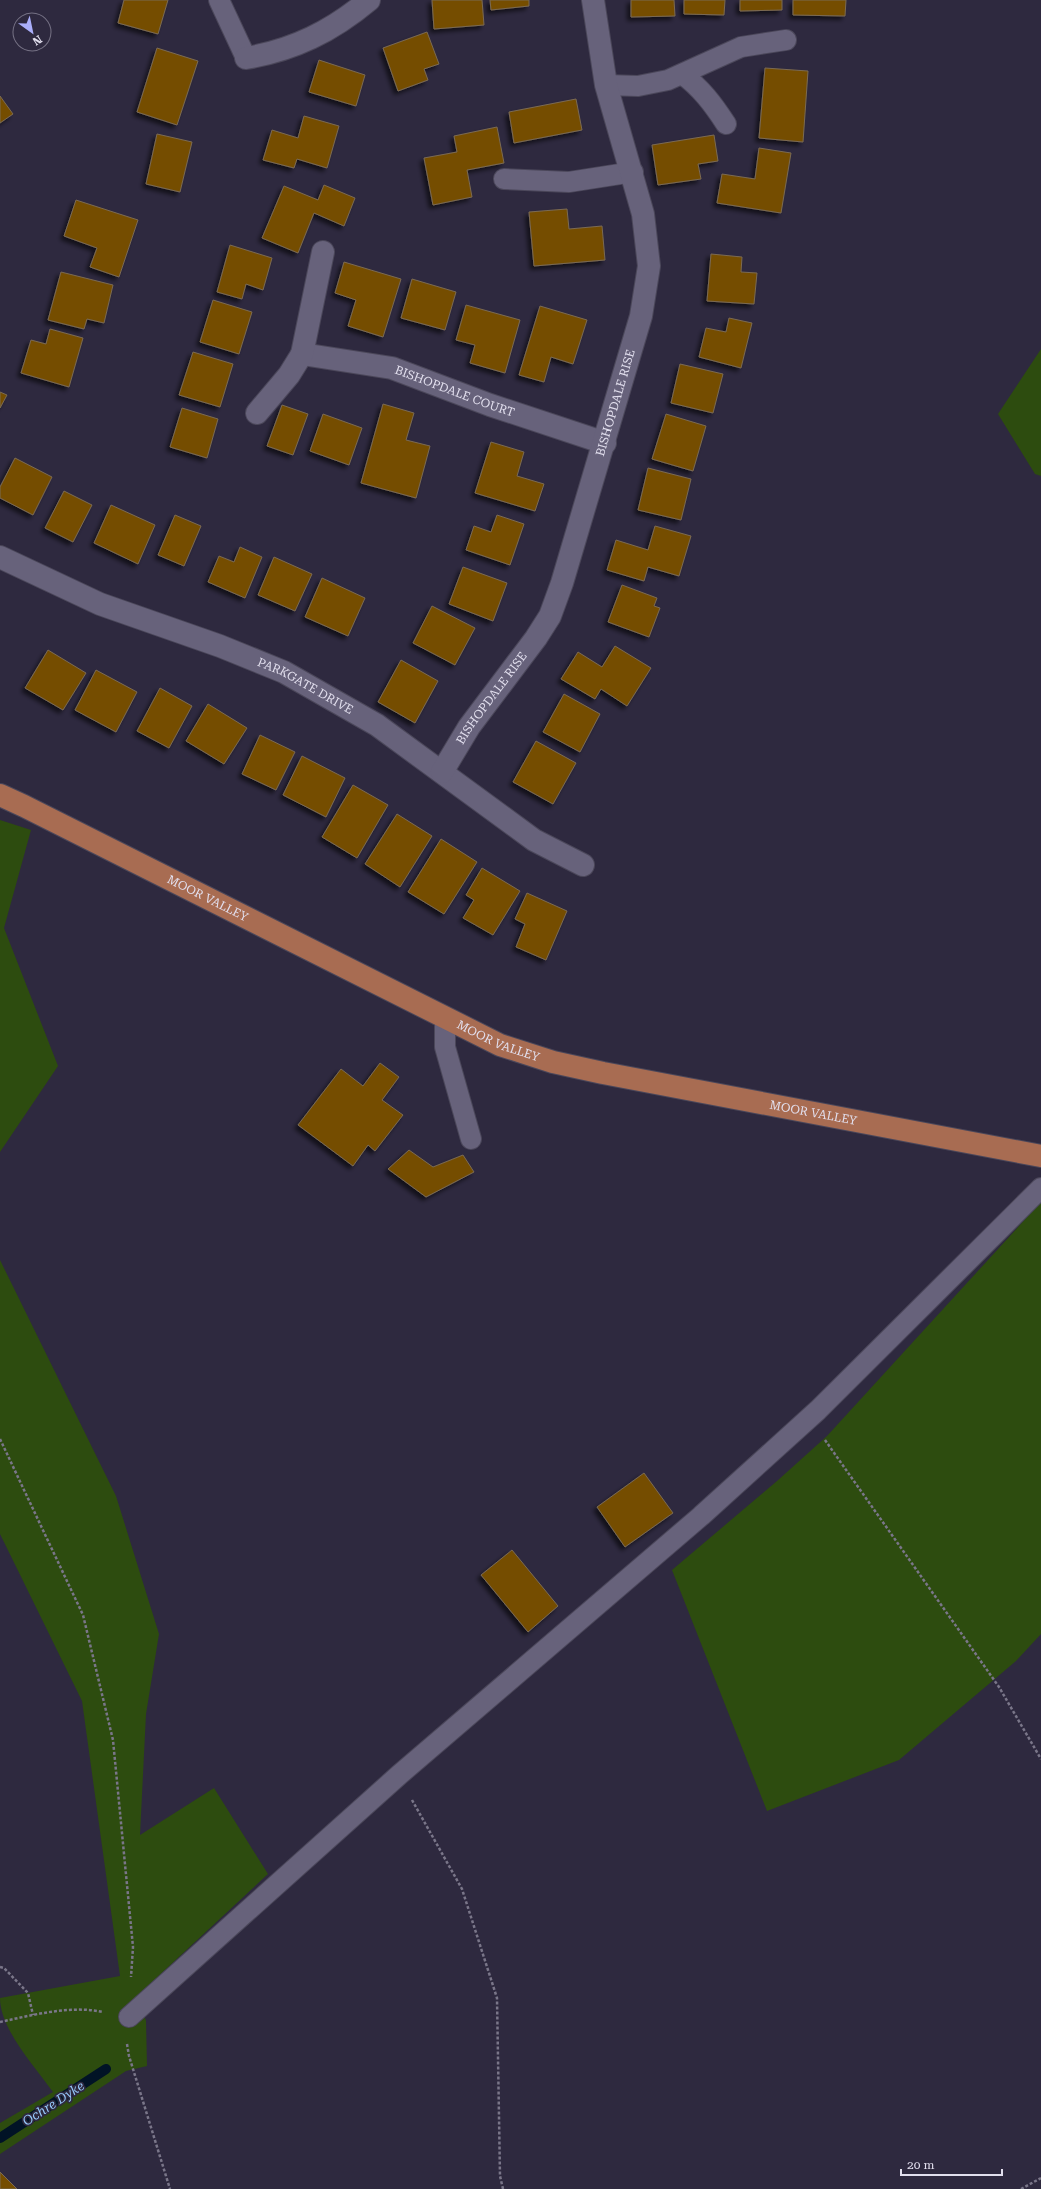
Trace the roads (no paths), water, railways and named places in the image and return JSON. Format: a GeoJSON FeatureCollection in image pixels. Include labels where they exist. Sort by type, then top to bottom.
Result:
{"type":"FeatureCollection","features":[{"type":"Feature","properties":{"kind":"main road","name":"MOOR VALLEY"},"geometry":{"type":"LineString","coordinates":[[0,795],[445,1019],[500,1045],[553,1062],[1041,1156]]}},
{"type":"Feature","properties":{"kind":"street"},"geometry":{"type":"LineString","coordinates":[[246,58],[273,54],[314,38],[369,0]]}},
{"type":"Feature","properties":{"kind":"street","name":"BISHOPDALE RISE"},"geometry":{"type":"LineString","coordinates":[[442,772],[469,727],[536,638],[550,616],[562,583],[605,443],[641,316],[649,266],[643,214],[633,172],[606,85],[593,0]]}},
{"type":"Feature","properties":{"kind":"street"},"geometry":{"type":"LineString","coordinates":[[257,413],[288,375],[302,354],[323,252]]}},
{"type":"Feature","properties":{"kind":"street","name":"BISHOPDALE COURT"},"geometry":{"type":"LineString","coordinates":[[302,354],[392,368],[490,405],[605,443]]}},
{"type":"Feature","properties":{"kind":"street","name":"PARKGATE DRIVE"},"geometry":{"type":"LineString","coordinates":[[0,557],[100,604],[220,646],[284,672],[376,725],[534,840],[583,865]]}},
{"type":"Feature","properties":{"kind":"lane"},"geometry":{"type":"LineString","coordinates":[[219,0],[246,58]]}},
{"type":"Feature","properties":{"kind":"lane"},"geometry":{"type":"LineString","coordinates":[[606,85],[638,86],[668,80],[741,47],[786,40]]}},
{"type":"Feature","properties":{"kind":"lane"},"geometry":{"type":"LineString","coordinates":[[682,74],[711,100],[726,124]]}},
{"type":"Feature","properties":{"kind":"lane"},"geometry":{"type":"LineString","coordinates":[[504,179],[569,182],[633,172]]}},
{"type":"Feature","properties":{"kind":"lane"},"geometry":{"type":"LineString","coordinates":[[445,1019],[445,1047],[471,1139]]}},
{"type":"Feature","properties":{"kind":"lane"},"geometry":{"type":"LineString","coordinates":[[129,2018],[399,1775],[701,1516],[809,1417],[1041,1188]]}},
{"type":"Feature","properties":{"kind":"waterway","name":"Ochre Dyke"},"geometry":{"type":"LineString","coordinates":[[0,2138],[106,2069]]}}]}
